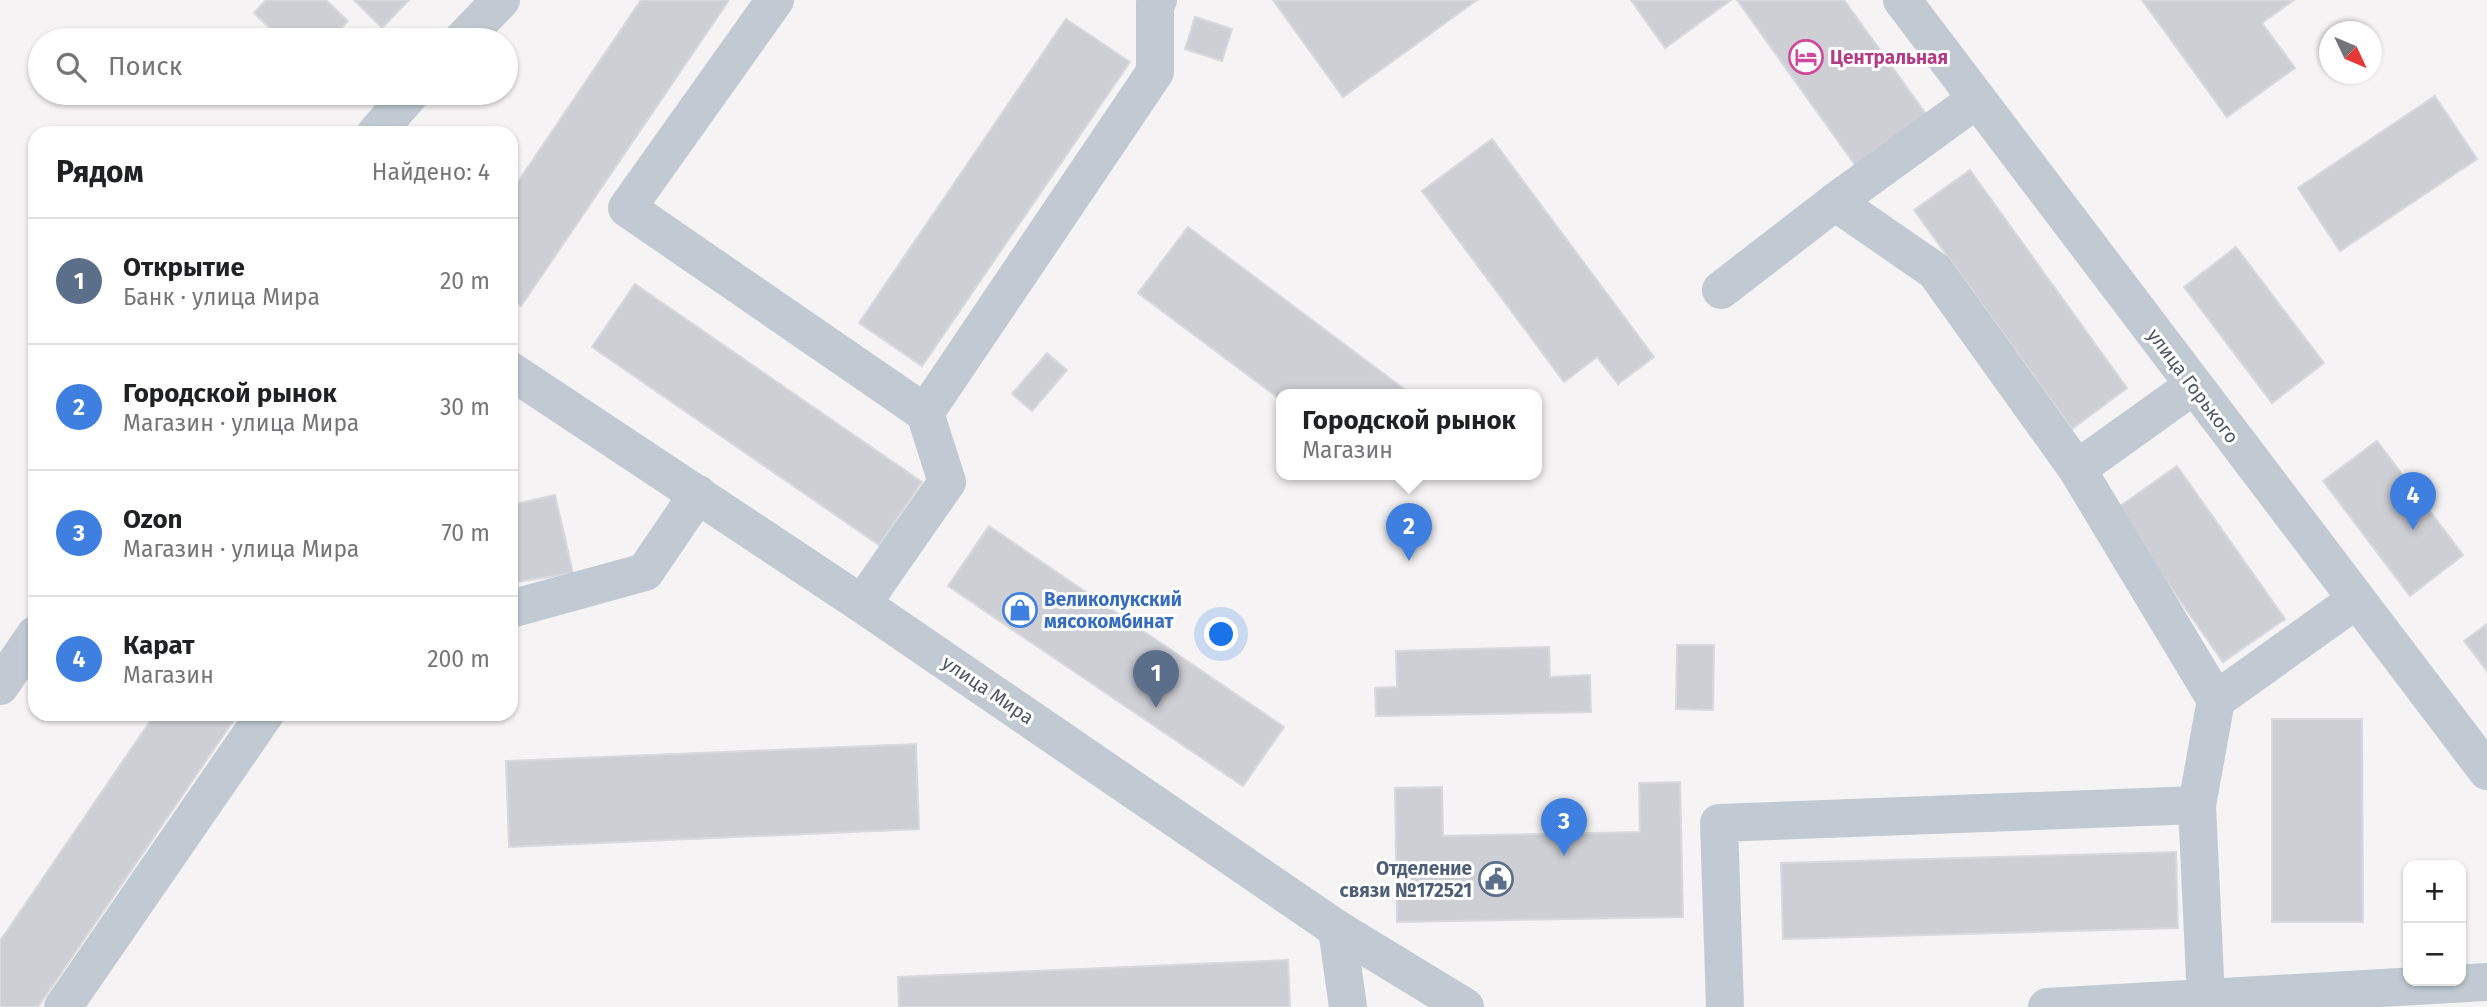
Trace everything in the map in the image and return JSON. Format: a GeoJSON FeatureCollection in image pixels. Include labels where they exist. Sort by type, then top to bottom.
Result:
{"type":"FeatureCollection","features":[{"type":"Feature","properties":{"kind":"street"},"geometry":{"type":"LineString","coordinates":[[474,28],[501,0]]}},
{"type":"Feature","properties":{"kind":"street"},"geometry":{"type":"LineString","coordinates":[[775,0],[627,208],[925,413],[947,482],[862,604]]}},
{"type":"Feature","properties":{"kind":"street"},"geometry":{"type":"LineString","coordinates":[[925,413],[1155,72],[1158,0]]}},
{"type":"Feature","properties":{"kind":"street","name":"улица Горького"},"geometry":{"type":"LineString","coordinates":[[1902,0],[2487,771]]}},
{"type":"Feature","properties":{"kind":"street"},"geometry":{"type":"LineString","coordinates":[[1721,289],[1977,99]]}},
{"type":"Feature","properties":{"kind":"street"},"geometry":{"type":"LineString","coordinates":[[382,126],[400,105]]}},
{"type":"Feature","properties":{"kind":"street"},"geometry":{"type":"LineString","coordinates":[[1835,202],[1936,271],[2077,470],[2216,700],[2197,805],[2206,999]]}},
{"type":"Feature","properties":{"kind":"street","name":"улица Мира"},"geometry":{"type":"LineString","coordinates":[[518,376],[862,604],[1337,929],[1465,1007]]}},
{"type":"Feature","properties":{"kind":"street"},"geometry":{"type":"LineString","coordinates":[[2077,470],[2193,386]]}},
{"type":"Feature","properties":{"kind":"street"},"geometry":{"type":"LineString","coordinates":[[518,607],[645,572],[698,494]]}},
{"type":"Feature","properties":{"kind":"street"},"geometry":{"type":"LineString","coordinates":[[2216,700],[2356,600]]}},
{"type":"Feature","properties":{"kind":"street"},"geometry":{"type":"LineString","coordinates":[[0,686],[28,645]]}},
{"type":"Feature","properties":{"kind":"street"},"geometry":{"type":"LineString","coordinates":[[63,1007],[260,721]]}},
{"type":"Feature","properties":{"kind":"street"},"geometry":{"type":"LineString","coordinates":[[1725,1007],[1719,823],[2197,805]]}},
{"type":"Feature","properties":{"kind":"street"},"geometry":{"type":"LineString","coordinates":[[1337,929],[1348,1007]]}},
{"type":"Feature","properties":{"kind":"street"},"geometry":{"type":"LineString","coordinates":[[2047,1007],[2487,982]]}},
{"type":"Feature","properties":{"kind":"building"},"geometry":{"type":"Polygon","coordinates":[[[266,0],[326,0],[348,21],[341,28],[270,28],[254,13],[266,0]]]}},
{"type":"Feature","properties":{"kind":"building"},"geometry":{"type":"Polygon","coordinates":[[[354,0],[409,0],[382,28],[354,0]]]}},
{"type":"Feature","properties":{"kind":"building"},"geometry":{"type":"Polygon","coordinates":[[[641,0],[729,0],[521,306],[518,304],[518,182],[641,0]]]}},
{"type":"Feature","properties":{"kind":"building"},"geometry":{"type":"Polygon","coordinates":[[[1273,0],[1477,0],[1343,97],[1273,0]]]}},
{"type":"Feature","properties":{"kind":"building"},"geometry":{"type":"Polygon","coordinates":[[[1631,0],[1731,0],[1665,48],[1631,0]]]}},
{"type":"Feature","properties":{"kind":"building"},"geometry":{"type":"Polygon","coordinates":[[[1737,0],[1844,0],[1929,118],[1858,169],[1737,0]]]}},
{"type":"Feature","properties":{"kind":"building"},"geometry":{"type":"Polygon","coordinates":[[[2142,0],[2294,0],[2262,23],[2295,68],[2227,117],[2142,0]]]}},
{"type":"Feature","properties":{"kind":"building"},"geometry":{"type":"Polygon","coordinates":[[[1195,17],[1232,29],[1222,61],[1185,49],[1195,17]]]}},
{"type":"Feature","properties":{"kind":"building"},"geometry":{"type":"Polygon","coordinates":[[[1066,19],[1130,62],[922,366],[859,323],[1066,19]]]}},
{"type":"Feature","properties":{"kind":"building"},"geometry":{"type":"Polygon","coordinates":[[[2435,96],[2477,159],[2340,251],[2298,188],[2435,96]]]}},
{"type":"Feature","properties":{"kind":"building"},"geometry":{"type":"Polygon","coordinates":[[[1492,139],[1654,357],[1618,384],[1597,357],[1564,382],[1422,191],[1492,139]]]}},
{"type":"Feature","properties":{"kind":"building"},"geometry":{"type":"Polygon","coordinates":[[[1970,170],[2127,388],[2072,429],[1914,210],[1970,170]]]}},
{"type":"Feature","properties":{"kind":"building"},"geometry":{"type":"Polygon","coordinates":[[[1188,227],[1404,389],[1276,389],[1276,396],[1138,293],[1188,227]]]}},
{"type":"Feature","properties":{"kind":"building"},"geometry":{"type":"Polygon","coordinates":[[[2236,247],[2324,363],[2272,403],[2184,287],[2236,247]]]}},
{"type":"Feature","properties":{"kind":"building"},"geometry":{"type":"Polygon","coordinates":[[[635,284],[922,482],[879,545],[592,347],[635,284]]]}},
{"type":"Feature","properties":{"kind":"building"},"geometry":{"type":"Polygon","coordinates":[[[1047,353],[1067,370],[1032,411],[1012,394],[1047,353]]]}},
{"type":"Feature","properties":{"kind":"building"},"geometry":{"type":"Polygon","coordinates":[[[2377,441],[2463,555],[2410,596],[2323,481],[2377,441]]]}},
{"type":"Feature","properties":{"kind":"building"},"geometry":{"type":"Polygon","coordinates":[[[2177,466],[2285,619],[2223,662],[2116,509],[2177,466]]]}},
{"type":"Feature","properties":{"kind":"building"},"geometry":{"type":"Polygon","coordinates":[[[555,495],[573,573],[518,582],[518,503],[555,495]]]}},
{"type":"Feature","properties":{"kind":"building"},"geometry":{"type":"Polygon","coordinates":[[[989,526],[1284,727],[1243,786],[948,586],[989,526]]]}},
{"type":"Feature","properties":{"kind":"building"},"geometry":{"type":"Polygon","coordinates":[[[2487,624],[2487,671],[2464,641],[2487,624]]]}},
{"type":"Feature","properties":{"kind":"building"},"geometry":{"type":"Polygon","coordinates":[[[1677,645],[1714,645],[1713,710],[1676,709],[1677,645]]]}},
{"type":"Feature","properties":{"kind":"building"},"geometry":{"type":"Polygon","coordinates":[[[1549,647],[1550,677],[1590,675],[1591,712],[1376,716],[1375,688],[1397,687],[1396,651],[1549,647]]]}},
{"type":"Feature","properties":{"kind":"building"},"geometry":{"type":"Polygon","coordinates":[[[2272,719],[2362,719],[2363,922],[2272,922],[2272,719]]]}},
{"type":"Feature","properties":{"kind":"building"},"geometry":{"type":"Polygon","coordinates":[[[150,721],[233,721],[38,1007],[0,1007],[0,941],[150,721]]]}},
{"type":"Feature","properties":{"kind":"building"},"geometry":{"type":"Polygon","coordinates":[[[916,744],[919,829],[509,847],[506,761],[916,744]]]}},
{"type":"Feature","properties":{"kind":"building"},"geometry":{"type":"Polygon","coordinates":[[[1680,782],[1683,917],[1397,922],[1395,788],[1442,787],[1443,836],[1640,832],[1639,783],[1680,782]]]}},
{"type":"Feature","properties":{"kind":"building"},"geometry":{"type":"Polygon","coordinates":[[[2176,852],[2178,928],[1783,939],[1781,863],[2176,852]]]}},
{"type":"Feature","properties":{"kind":"building"},"geometry":{"type":"Polygon","coordinates":[[[1288,960],[1290,1007],[899,1007],[898,977],[1288,960]]]}},
{"type":"Feature","properties":{"kind":"place","name":"Центральная"},"geometry":{"type":"Point","coordinates":[1806,57]}},
{"type":"Feature","properties":{"kind":"place","name":"Карат"},"geometry":{"type":"Point","coordinates":[2413,530]}},
{"type":"Feature","properties":{"kind":"place","name":"Городской рынок"},"geometry":{"type":"Point","coordinates":[1409,561]}},
{"type":"Feature","properties":{"kind":"place","name":"Великолукский мясокомбинат"},"geometry":{"type":"Point","coordinates":[1020,610]}},
{"type":"Feature","properties":{"kind":"place","name":"Открытие"},"geometry":{"type":"Point","coordinates":[1156,708]}},
{"type":"Feature","properties":{"kind":"place","name":"Ozon"},"geometry":{"type":"Point","coordinates":[1564,856]}},
{"type":"Feature","properties":{"kind":"place","name":"Отделение связи №172521"},"geometry":{"type":"Point","coordinates":[1496,879]}}]}
